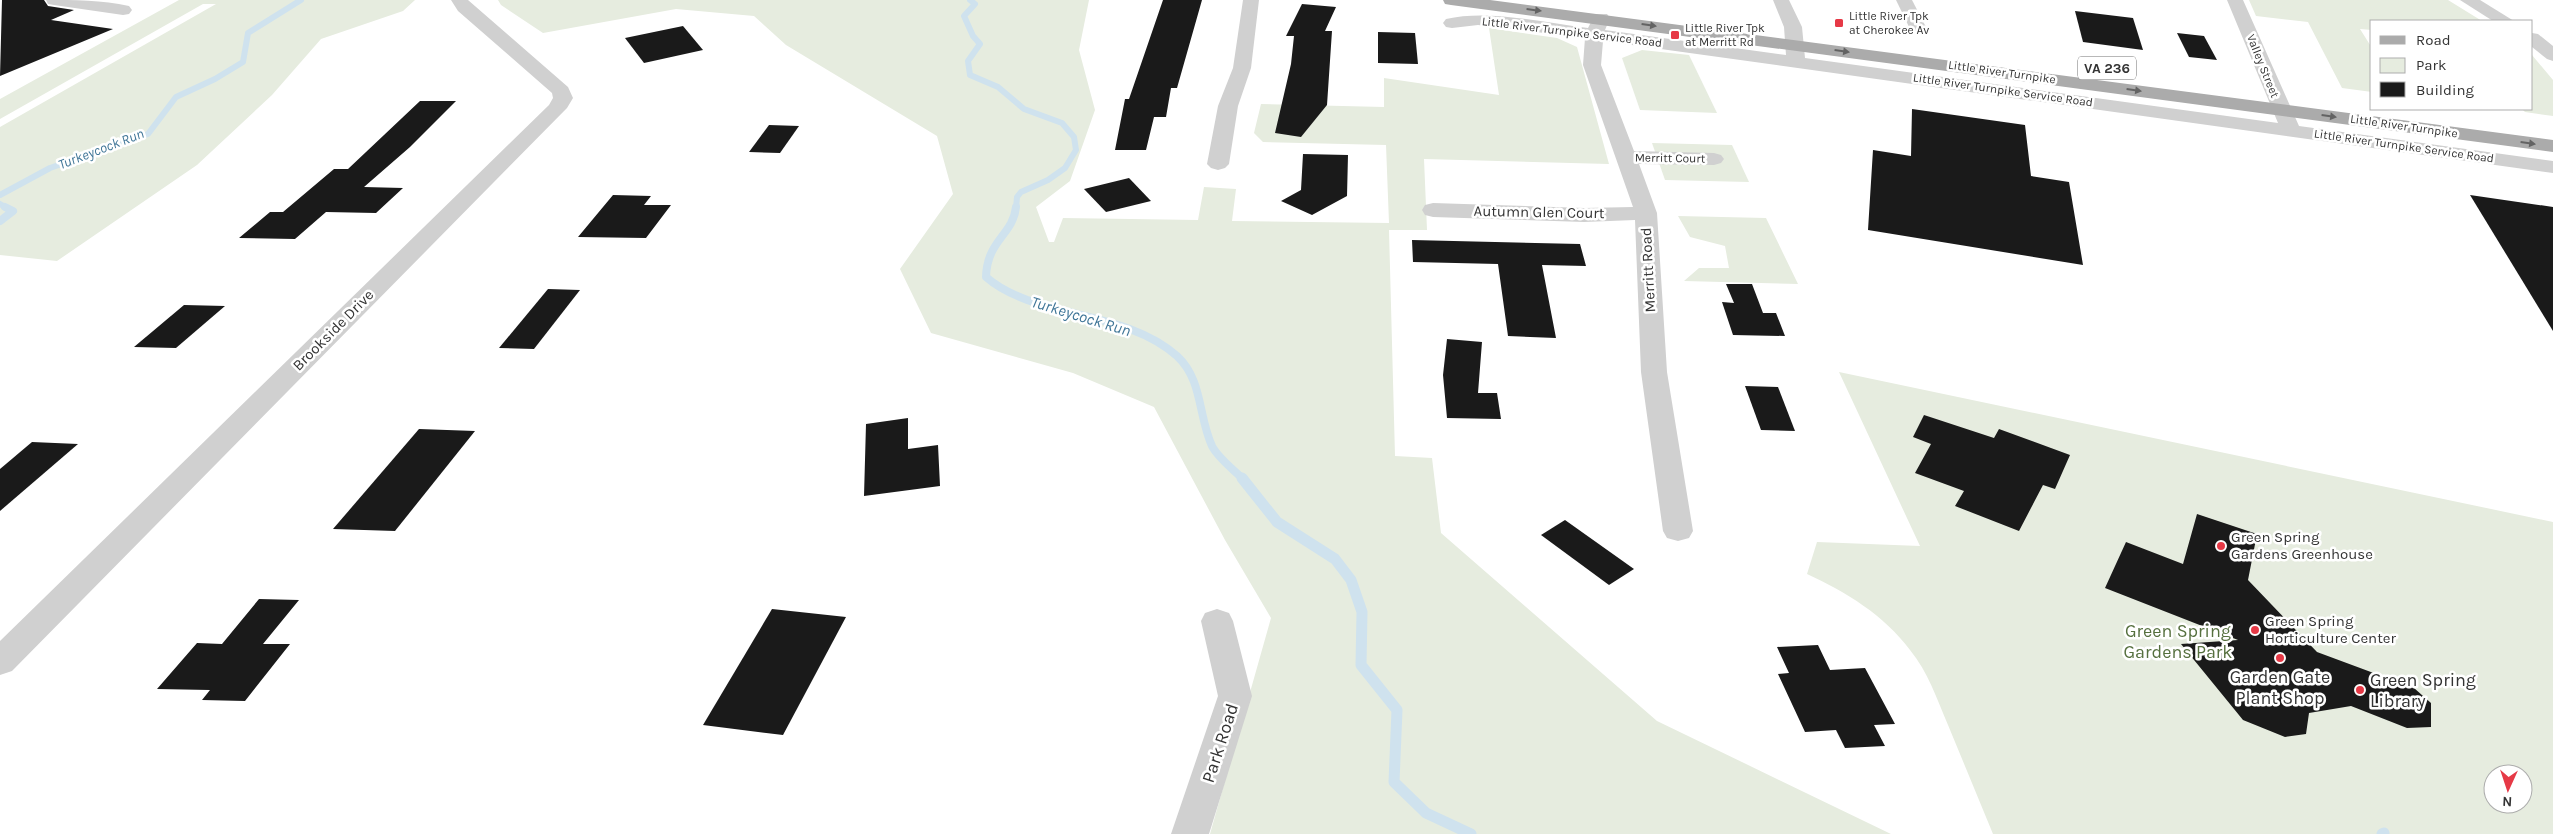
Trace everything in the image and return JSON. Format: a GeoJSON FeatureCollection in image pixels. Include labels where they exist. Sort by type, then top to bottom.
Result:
{"type":"FeatureCollection","features":[{"type":"Feature","properties":{"kind":"main road"},"geometry":{"type":"LineString","coordinates":[[1451,0],[1600,14]]}},
{"type":"Feature","properties":{"kind":"main road","name":"Little River Turnpike"},"geometry":{"type":"LineString","coordinates":[[1774,24],[1794,44],[2553,146]]}},
{"type":"Feature","properties":{"kind":"main road","name":"Little River Turnpike"},"geometry":{"type":"LineString","coordinates":[[1794,44],[1811,29]]}},
{"type":"Feature","properties":{"kind":"main road"},"geometry":{"type":"LineString","coordinates":[[2263,89],[2300,94]]}},
{"type":"Feature","properties":{"kind":"main road","name":"Little River Turnpike"},"geometry":{"type":"LineString","coordinates":[[2422,110],[2553,127]]}},
{"type":"Feature","properties":{"kind":"street"},"geometry":{"type":"LineString","coordinates":[[54,0],[123,10]]}},
{"type":"Feature","properties":{"kind":"street","name":"Brookside Drive"},"geometry":{"type":"LineString","coordinates":[[0,662],[557,108],[563,98],[561,91],[471,14],[459,0]]}},
{"type":"Feature","properties":{"kind":"street"},"geometry":{"type":"LineString","coordinates":[[1218,164],[1228,106],[1242,68],[1252,0]]}},
{"type":"Feature","properties":{"kind":"street"},"geometry":{"type":"LineString","coordinates":[[1780,0],[1794,44]]}},
{"type":"Feature","properties":{"kind":"street"},"geometry":{"type":"LineString","coordinates":[[1904,0],[1917,38]]}},
{"type":"Feature","properties":{"kind":"street","name":"Valley Street"},"geometry":{"type":"LineString","coordinates":[[2236,0],[2263,89],[2281,110],[2291,130]]}},
{"type":"Feature","properties":{"kind":"street"},"geometry":{"type":"LineString","coordinates":[[2468,0],[2503,20]]}},
{"type":"Feature","properties":{"kind":"street","name":"Little River Turnpike Service Road"},"geometry":{"type":"LineString","coordinates":[[1452,23],[1600,14],[1794,44],[2291,130],[2553,167]]}},
{"type":"Feature","properties":{"kind":"street","name":"Merritt Road"},"geometry":{"type":"LineString","coordinates":[[1600,14],[1592,65],[1646,213],[1654,372],[1678,531]]}},
{"type":"Feature","properties":{"kind":"street"},"geometry":{"type":"LineString","coordinates":[[2533,39],[2553,54]]}},
{"type":"Feature","properties":{"kind":"street","name":"Merritt Court"},"geometry":{"type":"LineString","coordinates":[[1626,157],[1714,159]]}},
{"type":"Feature","properties":{"kind":"street","name":"Autumn Glen Court"},"geometry":{"type":"LineString","coordinates":[[1433,210],[1584,215],[1646,213]]}},
{"type":"Feature","properties":{"kind":"street","name":"Park Road"},"geometry":{"type":"LineString","coordinates":[[1190,834],[1235,696],[1217,621]]}},
{"type":"Feature","properties":{"kind":"green space"},"geometry":{"type":"Polygon","coordinates":[[[179,0],[415,0],[403,11],[321,39],[272,95],[197,165],[57,261],[0,255],[0,127],[216,4],[203,4],[0,119],[0,99],[179,0]]]}},
{"type":"Feature","properties":{"kind":"green space"},"geometry":{"type":"Polygon","coordinates":[[[498,0],[1089,0],[1079,50],[1095,110],[1070,181],[1036,207],[1049,242],[1054,242],[1063,218],[1198,220],[1204,187],[1236,189],[1232,221],[1389,223],[1386,145],[1263,142],[1254,133],[1261,104],[1384,107],[1384,78],[1499,95],[1489,28],[1557,38],[1577,47],[1609,164],[1424,159],[1427,230],[1389,230],[1395,456],[1432,458],[1441,533],[1657,721],[1891,834],[1210,834],[1271,618],[1225,540],[1154,407],[1073,373],[931,333],[900,269],[953,194],[937,136],[786,45],[754,16],[676,9],[543,33],[501,5],[498,0]]]}},
{"type":"Feature","properties":{"kind":"green space"},"geometry":{"type":"Polygon","coordinates":[[[2249,0],[2448,0],[2480,20],[2370,20],[2370,30],[2360,29],[2370,45],[2370,92],[2342,88],[2308,22],[2256,16],[2249,0]]]}},
{"type":"Feature","properties":{"kind":"green space"},"geometry":{"type":"Polygon","coordinates":[[[1642,50],[1689,55],[1717,113],[1640,110],[1622,58],[1642,50]]]}},
{"type":"Feature","properties":{"kind":"green space"},"geometry":{"type":"Polygon","coordinates":[[[2533,56],[2553,80],[2553,116],[2525,112],[2523,110],[2533,110],[2533,56]]]}},
{"type":"Feature","properties":{"kind":"green space"},"geometry":{"type":"Polygon","coordinates":[[[1652,143],[1732,145],[1749,182],[1665,180],[1652,143]]]}},
{"type":"Feature","properties":{"kind":"green space"},"geometry":{"type":"Polygon","coordinates":[[[1678,216],[1766,218],[1798,284],[1684,281],[1699,268],[1729,268],[1725,246],[1690,237],[1678,216]]]}},
{"type":"Feature","properties":{"kind":"green space","name":"Green Spring Gardens Park"},"geometry":{"type":"Polygon","coordinates":[[[1839,372],[2553,522],[2553,834],[1993,834],[1936,696],[1916,658],[1900,637],[1876,615],[1850,597],[1807,574],[1817,542],[1920,546],[1839,372]]]}},
{"type":"Feature","properties":{"kind":"building"},"geometry":{"type":"Polygon","coordinates":[[[2,0],[44,0],[48,6],[74,10],[51,20],[113,29],[0,76],[2,0]]]}},
{"type":"Feature","properties":{"kind":"building"},"geometry":{"type":"Polygon","coordinates":[[[1163,0],[1202,0],[1177,88],[1171,88],[1166,117],[1154,117],[1146,150],[1115,150],[1125,99],[1129,99],[1163,0]]]}},
{"type":"Feature","properties":{"kind":"building"},"geometry":{"type":"Polygon","coordinates":[[[1302,4],[1336,7],[1325,31],[1332,31],[1327,105],[1301,137],[1275,133],[1291,64],[1294,36],[1286,36],[1302,4]]]}},
{"type":"Feature","properties":{"kind":"building"},"geometry":{"type":"Polygon","coordinates":[[[2075,11],[2133,18],[2143,50],[2083,42],[2075,11]]]}},
{"type":"Feature","properties":{"kind":"building"},"geometry":{"type":"Polygon","coordinates":[[[683,26],[703,50],[644,63],[625,38],[683,26]]]}},
{"type":"Feature","properties":{"kind":"building"},"geometry":{"type":"Polygon","coordinates":[[[1378,32],[1415,33],[1418,64],[1378,63],[1378,32]]]}},
{"type":"Feature","properties":{"kind":"building"},"geometry":{"type":"Polygon","coordinates":[[[2177,33],[2204,36],[2217,60],[2189,57],[2177,33]]]}},
{"type":"Feature","properties":{"kind":"building"},"geometry":{"type":"Polygon","coordinates":[[[420,101],[456,101],[410,147],[364,187],[403,188],[376,213],[326,212],[295,239],[239,238],[270,212],[283,212],[334,169],[348,169],[420,101]]]}},
{"type":"Feature","properties":{"kind":"building"},"geometry":{"type":"Polygon","coordinates":[[[1912,109],[2025,125],[2031,176],[2069,182],[2083,265],[1868,230],[1873,150],[1911,156],[1912,109]]]}},
{"type":"Feature","properties":{"kind":"building"},"geometry":{"type":"Polygon","coordinates":[[[769,125],[799,126],[780,153],[749,152],[769,125]]]}},
{"type":"Feature","properties":{"kind":"building"},"geometry":{"type":"Polygon","coordinates":[[[1303,154],[1348,155],[1347,196],[1312,215],[1281,201],[1301,190],[1303,154]]]}},
{"type":"Feature","properties":{"kind":"building"},"geometry":{"type":"Polygon","coordinates":[[[1129,178],[1151,201],[1106,212],[1084,189],[1129,178]]]}},
{"type":"Feature","properties":{"kind":"building"},"geometry":{"type":"Polygon","coordinates":[[[613,195],[651,196],[644,205],[671,205],[646,238],[578,237],[613,195]]]}},
{"type":"Feature","properties":{"kind":"building"},"geometry":{"type":"Polygon","coordinates":[[[2470,195],[2553,207],[2553,331],[2470,195]]]}},
{"type":"Feature","properties":{"kind":"building"},"geometry":{"type":"Polygon","coordinates":[[[1412,240],[1580,244],[1586,266],[1542,265],[1556,338],[1508,336],[1498,264],[1413,262],[1412,240]]]}},
{"type":"Feature","properties":{"kind":"building"},"geometry":{"type":"Polygon","coordinates":[[[1726,284],[1752,284],[1763,313],[1776,313],[1785,336],[1733,335],[1722,302],[1734,303],[1726,284]]]}},
{"type":"Feature","properties":{"kind":"building"},"geometry":{"type":"Polygon","coordinates":[[[548,289],[580,290],[534,349],[499,348],[548,289]]]}},
{"type":"Feature","properties":{"kind":"building"},"geometry":{"type":"Polygon","coordinates":[[[184,305],[225,306],[176,348],[134,347],[184,305]]]}},
{"type":"Feature","properties":{"kind":"building"},"geometry":{"type":"Polygon","coordinates":[[[1447,339],[1482,342],[1478,393],[1497,393],[1501,419],[1447,418],[1443,375],[1447,339]]]}},
{"type":"Feature","properties":{"kind":"building"},"geometry":{"type":"Polygon","coordinates":[[[1745,386],[1778,387],[1795,431],[1761,430],[1745,386]]]}},
{"type":"Feature","properties":{"kind":"building"},"geometry":{"type":"Polygon","coordinates":[[[1924,415],[1994,438],[1999,429],[2070,455],[2055,489],[2043,485],[2019,531],[1955,506],[1964,491],[1915,473],[1931,444],[1913,437],[1924,415]]]}},
{"type":"Feature","properties":{"kind":"building"},"geometry":{"type":"Polygon","coordinates":[[[908,418],[908,449],[938,445],[940,486],[864,496],[866,424],[908,418]]]}},
{"type":"Feature","properties":{"kind":"building"},"geometry":{"type":"Polygon","coordinates":[[[419,429],[475,431],[395,531],[333,529],[419,429]]]}},
{"type":"Feature","properties":{"kind":"building"},"geometry":{"type":"Polygon","coordinates":[[[32,442],[78,444],[0,511],[0,469],[32,442]]]}},
{"type":"Feature","properties":{"kind":"building","name":"Green Spring Horticulture Center"},"geometry":{"type":"Polygon","coordinates":[[[2197,514],[2257,534],[2248,580],[2317,652],[2414,688],[2431,703],[2431,727],[2407,728],[2351,706],[2309,713],[2306,734],[2285,737],[2243,720],[2181,644],[2238,640],[2105,588],[2126,542],[2183,564],[2197,514]]]}},
{"type":"Feature","properties":{"kind":"building"},"geometry":{"type":"Polygon","coordinates":[[[1565,520],[1634,569],[1609,585],[1541,535],[1565,520]]]}},
{"type":"Feature","properties":{"kind":"building"},"geometry":{"type":"Polygon","coordinates":[[[259,599],[299,600],[263,644],[290,644],[245,701],[202,700],[210,690],[157,689],[197,643],[222,644],[259,599]]]}},
{"type":"Feature","properties":{"kind":"building"},"geometry":{"type":"Polygon","coordinates":[[[772,609],[846,617],[783,735],[703,725],[772,609]]]}},
{"type":"Feature","properties":{"kind":"building"},"geometry":{"type":"Polygon","coordinates":[[[1818,645],[1830,670],[1865,668],[1895,724],[1874,725],[1885,746],[1845,748],[1836,730],[1805,732],[1778,674],[1789,673],[1777,647],[1818,645]]]}},
{"type":"Feature","properties":{"kind":"waterway","name":"Turkeycock Run"},"geometry":{"type":"LineString","coordinates":[[0,195],[50,168],[148,134],[176,97],[215,79],[243,62],[248,33],[301,0]]}},
{"type":"Feature","properties":{"kind":"waterway","name":"Turkeycock Run"},"geometry":{"type":"LineString","coordinates":[[970,0],[975,4],[964,16],[973,36],[980,44],[968,61],[970,75],[998,87],[1024,109],[1062,123],[1074,137],[1076,150],[1065,168],[1048,180],[1021,192],[1017,197],[1016,208]]}},
{"type":"Feature","properties":{"kind":"waterway","name":"Turkeycock Run"},"geometry":{"type":"LineString","coordinates":[[0,204],[7,208]]}},
{"type":"Feature","properties":{"kind":"waterway","name":"Turkeycock Run"},"geometry":{"type":"LineString","coordinates":[[1016,207],[1010,225],[991,254],[987,265],[986,277],[1006,291],[1029,300],[1132,330],[1156,341],[1177,356],[1185,366],[1196,387],[1204,423],[1212,446],[1222,459],[1242,478]]}},
{"type":"Feature","properties":{"kind":"waterway","name":"Turkeycock Run"},"geometry":{"type":"LineString","coordinates":[[0,221],[13,211],[7,208]]}},
{"type":"Feature","properties":{"kind":"waterway","name":"Turkeycock Run"},"geometry":{"type":"LineString","coordinates":[[1242,478],[1277,522],[1335,559],[1351,580],[1362,612],[1361,665],[1397,710],[1394,782],[1426,813],[1471,834]]}},
{"type":"Feature","properties":{"kind":"place","name":"Little River Tpk at Cherokee Av"},"geometry":{"type":"Point","coordinates":[1839,23]}},
{"type":"Feature","properties":{"kind":"place","name":"Little River Tpk at Merritt Rd"},"geometry":{"type":"Point","coordinates":[1675,35]}},
{"type":"Feature","properties":{"kind":"place","name":"Green Spring Gardens Greenhouse"},"geometry":{"type":"Point","coordinates":[2221,546]}},
{"type":"Feature","properties":{"kind":"place","name":"Green Spring Horticulture Center"},"geometry":{"type":"Point","coordinates":[2255,630]}},
{"type":"Feature","properties":{"kind":"place","name":"Garden Gate Plant Shop"},"geometry":{"type":"Point","coordinates":[2280,658]}},
{"type":"Feature","properties":{"kind":"place","name":"Green Spring Library"},"geometry":{"type":"Point","coordinates":[2360,690]}}]}
